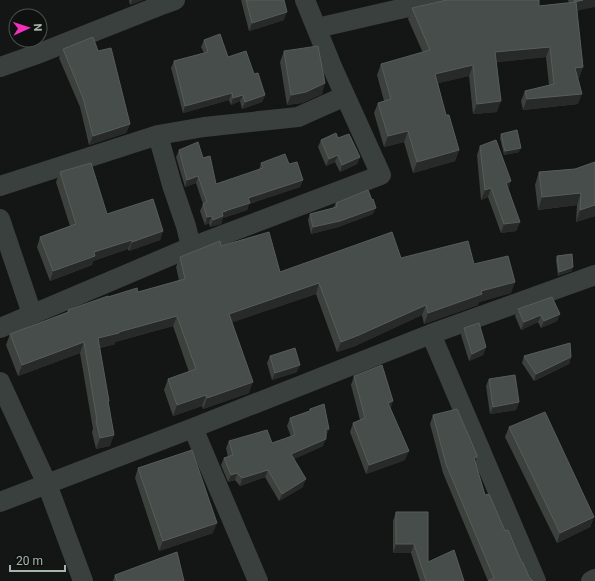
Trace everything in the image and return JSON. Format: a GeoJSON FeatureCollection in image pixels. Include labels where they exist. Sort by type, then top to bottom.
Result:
{"type":"FeatureCollection","features":[{"type":"Feature","properties":{"kind":"street"},"geometry":{"type":"LineString","coordinates":[[0,67],[40,53],[175,0]]}},
{"type":"Feature","properties":{"kind":"street"},"geometry":{"type":"LineString","coordinates":[[0,328],[191,247],[381,175],[333,69],[305,0]]}},
{"type":"Feature","properties":{"kind":"street"},"geometry":{"type":"LineString","coordinates":[[317,28],[412,3],[439,0]]}},
{"type":"Feature","properties":{"kind":"street"},"geometry":{"type":"LineString","coordinates":[[0,186],[158,135],[204,127],[298,117],[345,96]]}},
{"type":"Feature","properties":{"kind":"street"},"geometry":{"type":"LineString","coordinates":[[158,135],[191,247]]}},
{"type":"Feature","properties":{"kind":"street"},"geometry":{"type":"LineString","coordinates":[[0,219],[32,314]]}},
{"type":"Feature","properties":{"kind":"street"},"geometry":{"type":"LineString","coordinates":[[0,502],[431,334],[595,275]]}},
{"type":"Feature","properties":{"kind":"street"},"geometry":{"type":"LineString","coordinates":[[431,334],[536,581]]}},
{"type":"Feature","properties":{"kind":"street"},"geometry":{"type":"LineString","coordinates":[[0,382],[47,484],[83,581]]}},
{"type":"Feature","properties":{"kind":"street"},"geometry":{"type":"LineString","coordinates":[[193,428],[258,581]]}},
{"type":"Feature","properties":{"kind":"street"},"geometry":{"type":"LineString","coordinates":[[591,581],[595,579]]}},
{"type":"Feature","properties":{"kind":"building"},"geometry":{"type":"Polygon","coordinates":[[[246,0],[284,0],[287,12],[252,23],[246,0]]]}},
{"type":"Feature","properties":{"kind":"building"},"geometry":{"type":"Polygon","coordinates":[[[447,0],[539,0],[539,6],[576,2],[583,67],[575,68],[582,94],[527,99],[525,91],[554,84],[550,47],[495,52],[501,101],[477,104],[473,65],[435,74],[446,115],[449,115],[459,150],[417,162],[408,131],[388,136],[378,103],[391,99],[381,64],[430,50],[412,8],[447,0]]]}},
{"type":"Feature","properties":{"kind":"building"},"geometry":{"type":"Polygon","coordinates":[[[220,34],[228,57],[246,51],[254,74],[258,73],[265,95],[245,102],[243,95],[233,98],[232,93],[185,106],[174,61],[208,52],[204,40],[220,34]]]}},
{"type":"Feature","properties":{"kind":"building"},"geometry":{"type":"Polygon","coordinates":[[[93,37],[98,51],[111,48],[130,124],[93,136],[83,98],[63,49],[93,37]]]}},
{"type":"Feature","properties":{"kind":"building"},"geometry":{"type":"Polygon","coordinates":[[[318,46],[325,83],[306,92],[291,95],[284,51],[318,46]]]}},
{"type":"Feature","properties":{"kind":"building"},"geometry":{"type":"Polygon","coordinates":[[[517,130],[521,148],[505,151],[501,134],[517,130]]]}},
{"type":"Feature","properties":{"kind":"building"},"geometry":{"type":"Polygon","coordinates":[[[336,133],[338,138],[349,134],[360,157],[342,165],[338,155],[329,159],[321,140],[336,133]]]}},
{"type":"Feature","properties":{"kind":"building"},"geometry":{"type":"Polygon","coordinates":[[[496,140],[511,181],[506,183],[520,222],[504,224],[491,188],[485,190],[480,146],[496,140]]]}},
{"type":"Feature","properties":{"kind":"building"},"geometry":{"type":"Polygon","coordinates":[[[198,142],[203,158],[210,156],[216,184],[263,168],[261,163],[285,154],[289,164],[297,162],[303,180],[248,198],[250,203],[222,212],[223,216],[213,220],[212,216],[207,217],[203,204],[207,202],[198,176],[187,180],[179,150],[198,142]]]}},
{"type":"Feature","properties":{"kind":"building"},"geometry":{"type":"Polygon","coordinates":[[[595,162],[595,205],[580,210],[581,193],[542,197],[539,172],[575,169],[595,162]]]}},
{"type":"Feature","properties":{"kind":"building"},"geometry":{"type":"Polygon","coordinates":[[[91,163],[107,214],[153,199],[163,231],[132,242],[132,240],[94,252],[95,256],[53,271],[40,237],[76,224],[60,172],[91,163]]]}},
{"type":"Feature","properties":{"kind":"building"},"geometry":{"type":"Polygon","coordinates":[[[368,190],[376,208],[340,221],[313,227],[310,214],[337,207],[336,203],[368,190]]]}},
{"type":"Feature","properties":{"kind":"building"},"geometry":{"type":"Polygon","coordinates":[[[269,232],[280,272],[392,232],[401,258],[468,241],[474,264],[508,256],[515,282],[481,291],[482,294],[428,313],[426,305],[341,342],[319,283],[229,314],[253,382],[207,398],[206,395],[177,405],[168,379],[196,369],[177,316],[98,338],[114,435],[100,438],[84,342],[22,365],[10,334],[69,312],[68,310],[108,296],[137,288],[138,292],[185,279],[180,257],[220,241],[221,246],[269,232]]]}},
{"type":"Feature","properties":{"kind":"building"},"geometry":{"type":"Polygon","coordinates":[[[572,254],[573,267],[559,272],[557,256],[572,254]]]}},
{"type":"Feature","properties":{"kind":"building"},"geometry":{"type":"Polygon","coordinates":[[[552,297],[560,314],[544,321],[541,315],[524,322],[518,309],[552,297]]]}},
{"type":"Feature","properties":{"kind":"building"},"geometry":{"type":"Polygon","coordinates":[[[479,323],[486,347],[472,354],[464,328],[479,323]]]}},
{"type":"Feature","properties":{"kind":"building"},"geometry":{"type":"Polygon","coordinates":[[[570,343],[571,357],[536,374],[524,356],[570,343]]]}},
{"type":"Feature","properties":{"kind":"building"},"geometry":{"type":"Polygon","coordinates":[[[295,348],[300,365],[275,373],[270,356],[295,348]]]}},
{"type":"Feature","properties":{"kind":"building"},"geometry":{"type":"Polygon","coordinates":[[[382,365],[393,401],[388,403],[409,451],[369,465],[353,423],[365,418],[354,376],[382,365]]]}},
{"type":"Feature","properties":{"kind":"building"},"geometry":{"type":"Polygon","coordinates":[[[515,375],[519,402],[493,407],[489,379],[515,375]]]}},
{"type":"Feature","properties":{"kind":"building"},"geometry":{"type":"Polygon","coordinates":[[[324,404],[329,429],[326,429],[326,439],[291,454],[306,479],[282,494],[268,470],[242,478],[237,473],[231,475],[224,458],[233,455],[229,441],[267,430],[272,443],[295,435],[290,418],[324,404]]]}},
{"type":"Feature","properties":{"kind":"building"},"geometry":{"type":"Polygon","coordinates":[[[457,409],[477,455],[477,457],[474,458],[485,495],[489,494],[505,531],[508,530],[522,563],[529,577],[533,581],[488,581],[494,578],[446,464],[433,415],[457,409]]]}},
{"type":"Feature","properties":{"kind":"building"},"geometry":{"type":"Polygon","coordinates":[[[545,412],[594,517],[560,533],[509,427],[545,412]]]}},
{"type":"Feature","properties":{"kind":"building"},"geometry":{"type":"Polygon","coordinates":[[[192,450],[217,523],[163,541],[138,468],[192,450]]]}},
{"type":"Feature","properties":{"kind":"building"},"geometry":{"type":"Polygon","coordinates":[[[396,512],[428,512],[428,562],[454,550],[464,581],[426,581],[414,544],[396,544],[396,512]]]}},
{"type":"Feature","properties":{"kind":"building"},"geometry":{"type":"Polygon","coordinates":[[[177,552],[184,581],[117,581],[115,575],[177,552]]]}}]}
